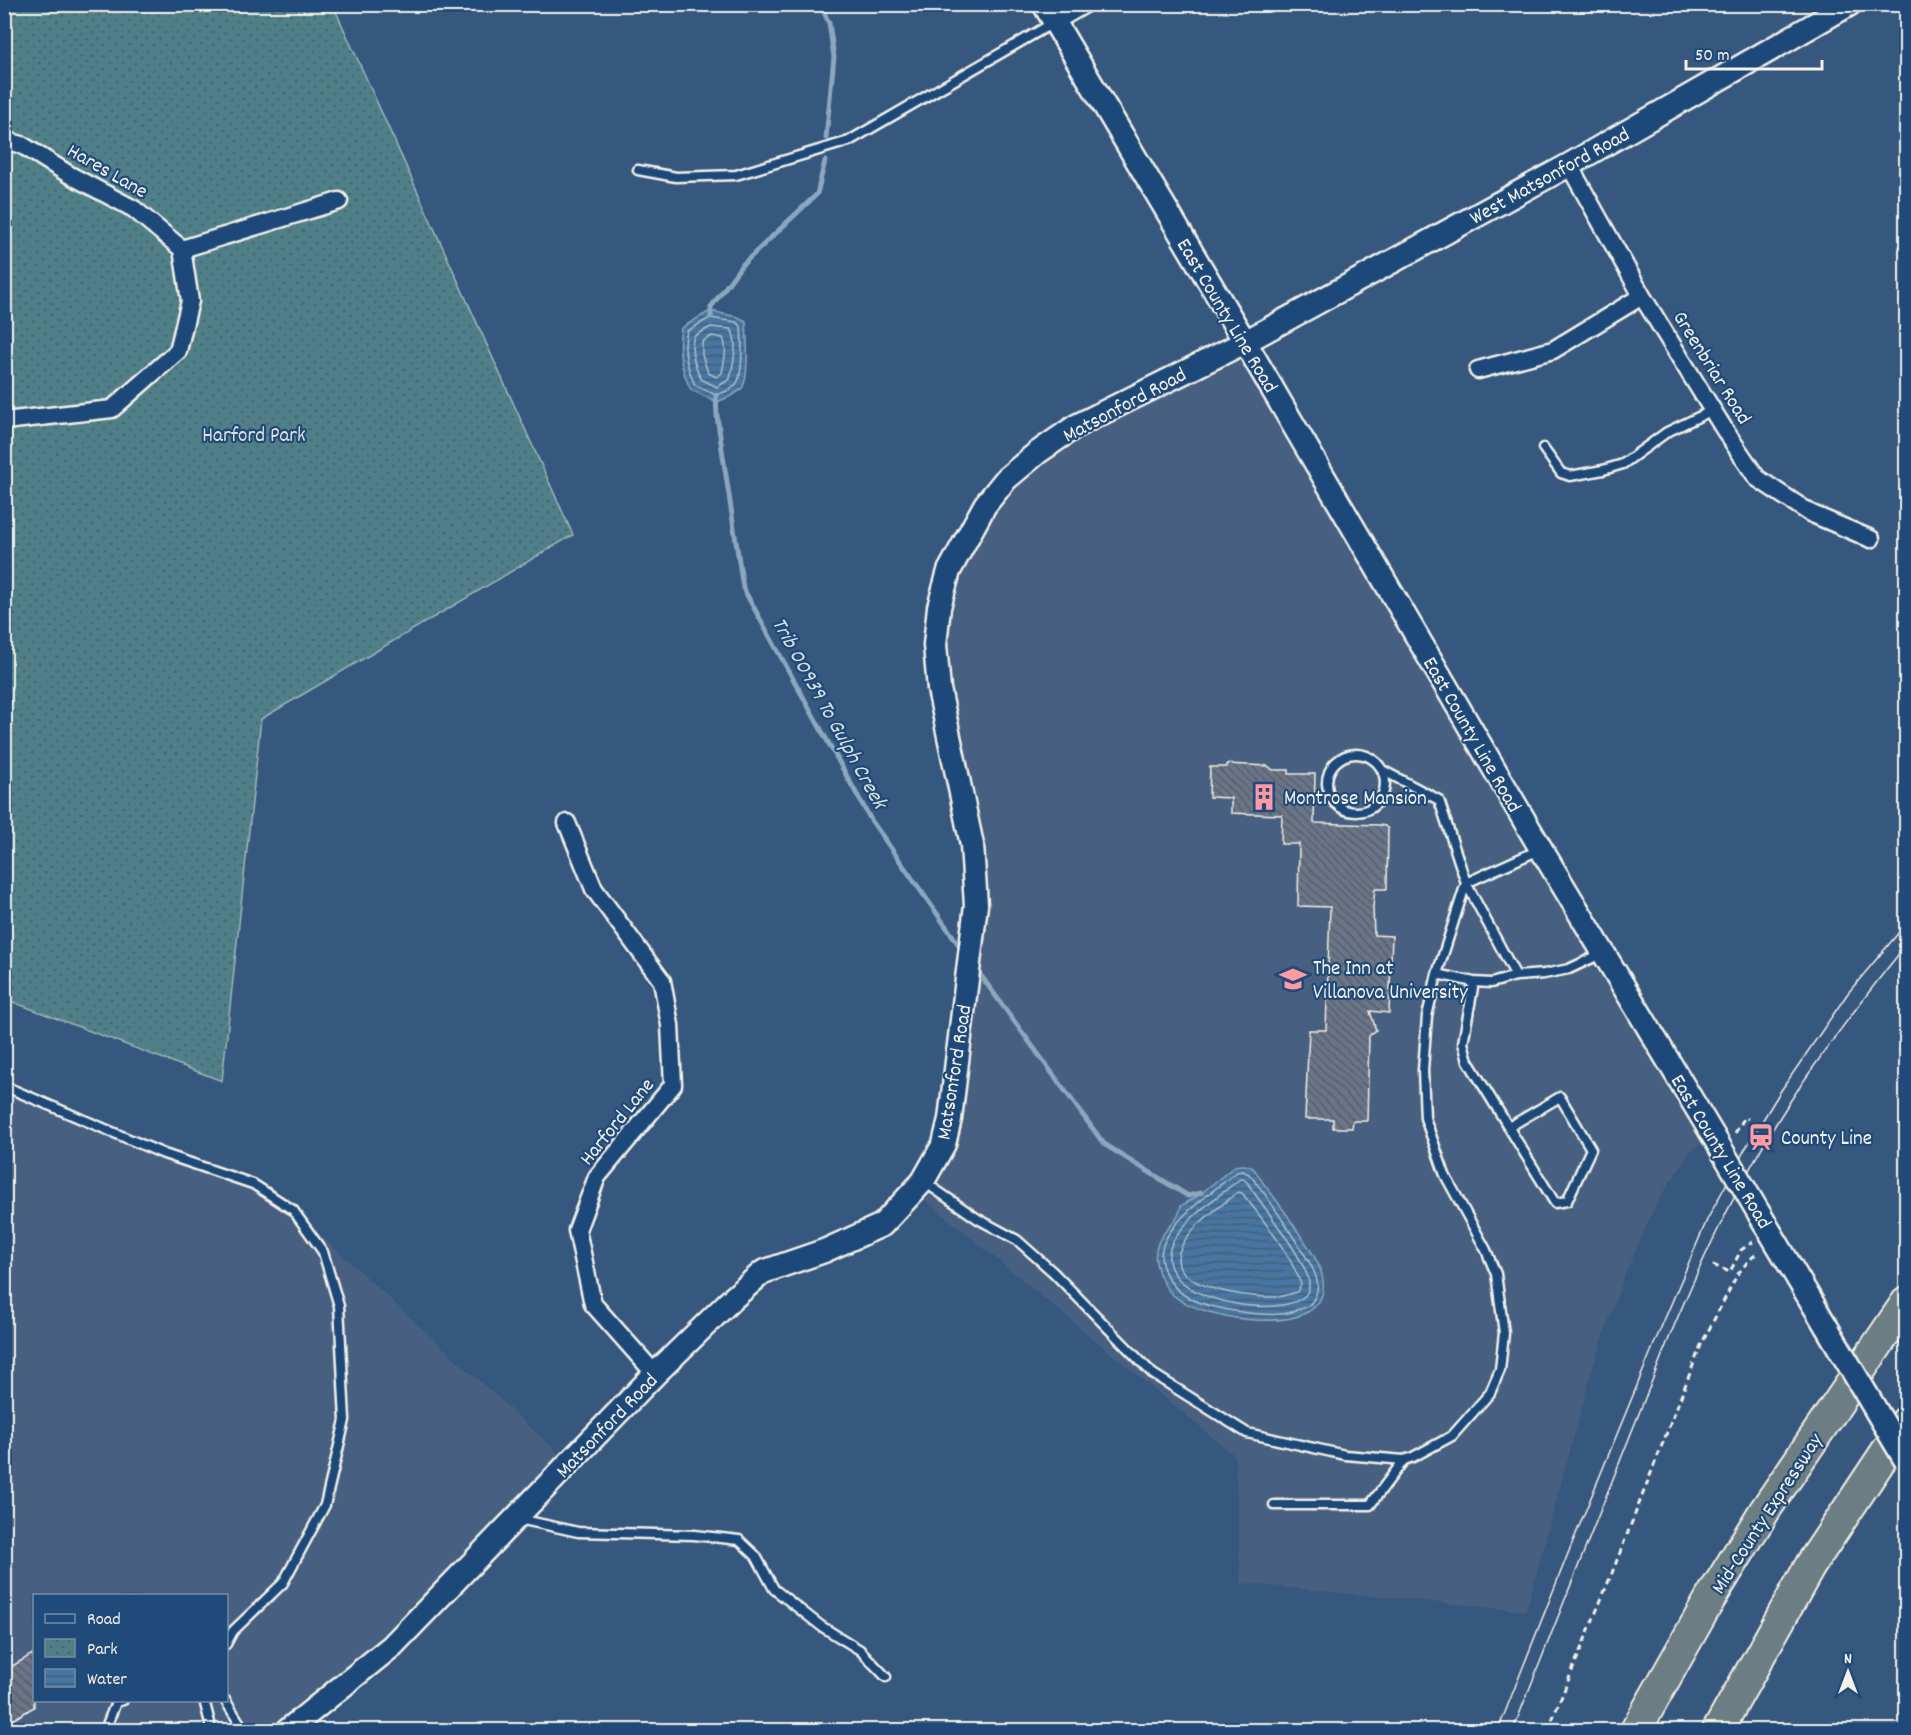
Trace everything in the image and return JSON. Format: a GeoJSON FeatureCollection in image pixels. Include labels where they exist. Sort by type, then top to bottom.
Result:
{"type":"FeatureCollection","features":[{"type":"Feature","properties":{"kind":"highway","name":"Mid-County Expressway"},"geometry":{"type":"LineString","coordinates":[[1636,1731],[1710,1599],[1765,1510],[1906,1303]]}},
{"type":"Feature","properties":{"kind":"highway"},"geometry":{"type":"LineString","coordinates":[[1718,1731],[1810,1566],[1906,1422]]}},
{"type":"Feature","properties":{"kind":"main road","name":"West Matsonford Road"},"geometry":{"type":"LineString","coordinates":[[1245,342],[1569,165],[1850,4]]}},
{"type":"Feature","properties":{"kind":"main road","name":"East County Line Road"},"geometry":{"type":"LineString","coordinates":[[1049,13],[1245,342],[1603,953],[1722,1139],[1768,1228],[1906,1461]]}},
{"type":"Feature","properties":{"kind":"main road","name":"Matsonford Road"},"geometry":{"type":"LineString","coordinates":[[288,1731],[392,1646],[655,1374],[763,1272],[824,1251],[882,1225],[923,1181],[944,1144],[950,1119],[976,905],[972,845],[939,689],[935,645],[939,607],[949,571],[986,505],[1006,479],[1037,453],[1076,426],[1245,342]]}},
{"type":"Feature","properties":{"kind":"street"},"geometry":{"type":"LineString","coordinates":[[1049,13],[1085,4]]}},
{"type":"Feature","properties":{"kind":"street","name":"Hares Lane"},"geometry":{"type":"LineString","coordinates":[[4,140],[22,145],[70,175],[134,209],[182,249]]}},
{"type":"Feature","properties":{"kind":"street","name":"Greenbriar Road"},"geometry":{"type":"LineString","coordinates":[[1569,165],[1642,296],[1757,478],[1810,513],[1871,539]]}},
{"type":"Feature","properties":{"kind":"street"},"geometry":{"type":"LineString","coordinates":[[4,421],[112,409],[178,351],[190,301],[182,249],[339,201]]}},
{"type":"Feature","properties":{"kind":"street"},"geometry":{"type":"LineString","coordinates":[[1478,370],[1553,350],[1642,296]]}},
{"type":"Feature","properties":{"kind":"street","name":"Harford Lane"},"geometry":{"type":"LineString","coordinates":[[567,823],[594,889],[662,981],[670,1025],[673,1085],[597,1177],[577,1230],[593,1304],[655,1374]]}},
{"type":"Feature","properties":{"kind":"lane"},"geometry":{"type":"LineString","coordinates":[[638,170],[676,177],[736,175],[849,141],[1049,13]]}},
{"type":"Feature","properties":{"kind":"lane"},"geometry":{"type":"LineString","coordinates":[[1543,448],[1561,472],[1570,476],[1604,470],[1623,464],[1666,432],[1713,410]]}},
{"type":"Feature","properties":{"kind":"lane"},"geometry":{"type":"LineString","coordinates":[[1382,770],[1385,788],[1382,796],[1369,809],[1351,812],[1342,809],[1329,796],[1327,778],[1335,762],[1351,754],[1360,754],[1377,762],[1382,770],[1439,800],[1466,883],[1516,976]]}},
{"type":"Feature","properties":{"kind":"lane"},"geometry":{"type":"LineString","coordinates":[[923,1181],[978,1219],[1017,1240],[1053,1272],[1153,1374],[1247,1433],[1345,1455],[1404,1460],[1413,1457],[1452,1436],[1490,1393],[1500,1370],[1504,1333],[1496,1274],[1486,1250],[1445,1174],[1425,1118],[1423,1070],[1427,1016],[1437,974],[1466,883],[1541,849]]}},
{"type":"Feature","properties":{"kind":"lane"},"geometry":{"type":"LineString","coordinates":[[1437,974],[1474,982],[1491,983],[1516,976],[1569,969],[1603,953]]}},
{"type":"Feature","properties":{"kind":"lane"},"geometry":{"type":"LineString","coordinates":[[1474,982],[1463,1043],[1468,1060],[1555,1203],[1567,1201],[1591,1149],[1560,1097],[1509,1127]]}},
{"type":"Feature","properties":{"kind":"lane"},"geometry":{"type":"LineString","coordinates":[[4,1086],[164,1154],[253,1184],[293,1210],[323,1252],[339,1306],[345,1420],[325,1505],[283,1583],[233,1631],[228,1640]]}},
{"type":"Feature","properties":{"kind":"lane"},"geometry":{"type":"LineString","coordinates":[[1274,1505],[1370,1505],[1404,1460]]}},
{"type":"Feature","properties":{"kind":"lane"},"geometry":{"type":"LineString","coordinates":[[516,1518],[578,1532],[694,1535],[738,1540],[756,1556],[774,1589],[821,1626],[860,1650],[886,1677]]}},
{"type":"Feature","properties":{"kind":"lane"},"geometry":{"type":"LineString","coordinates":[[105,1731],[116,1702]]}},
{"type":"Feature","properties":{"kind":"lane"},"geometry":{"type":"LineString","coordinates":[[204,1702],[210,1731]]}},
{"type":"Feature","properties":{"kind":"lane"},"geometry":{"type":"LineString","coordinates":[[226,1702],[244,1731]]}},
{"type":"Feature","properties":{"kind":"path"},"geometry":{"type":"LineString","coordinates":[[1722,1139],[1745,1117],[1748,1119]]}},
{"type":"Feature","properties":{"kind":"path"},"geometry":{"type":"LineString","coordinates":[[1713,1265],[1730,1272],[1741,1250],[1768,1228]]}},
{"type":"Feature","properties":{"kind":"path"},"geometry":{"type":"LineString","coordinates":[[1548,1731],[1701,1345],[1737,1275],[1768,1228]]}},
{"type":"Feature","properties":{"kind":"shaded area","name":"The Inn at Villanova University"},"geometry":{"type":"Polygon","coordinates":[[[1245,342],[1714,1137],[1692,1149],[1657,1202],[1623,1279],[1593,1367],[1526,1611],[1241,1583],[1235,1456],[913,1190],[944,1145],[976,905],[939,689],[939,607],[1006,479],[1245,342]]]}},
{"type":"Feature","properties":{"kind":"shaded area"},"geometry":{"type":"Polygon","coordinates":[[[4,1086],[164,1154],[253,1184],[293,1210],[569,1463],[288,1730],[5,1730],[4,1086]]]}},
{"type":"Feature","properties":{"kind":"green space","name":"Harford Park"},"geometry":{"type":"Polygon","coordinates":[[[4,5],[333,5],[573,535],[261,719],[222,1081],[5,999],[4,5]]]}},
{"type":"Feature","properties":{"kind":"water"},"geometry":{"type":"Polygon","coordinates":[[[710,311],[746,321],[745,382],[737,393],[717,402],[691,390],[682,367],[680,352],[681,328],[710,311]]]}},
{"type":"Feature","properties":{"kind":"water"},"geometry":{"type":"Polygon","coordinates":[[[1235,1166],[1250,1166],[1255,1170],[1319,1265],[1323,1281],[1320,1300],[1306,1313],[1285,1319],[1260,1320],[1208,1312],[1187,1304],[1173,1295],[1159,1274],[1155,1256],[1157,1247],[1160,1239],[1179,1213],[1181,1206],[1198,1196],[1235,1166]]]}},
{"type":"Feature","properties":{"kind":"building"},"geometry":{"type":"Polygon","coordinates":[[[1227,764],[1268,766],[1273,770],[1289,770],[1289,774],[1315,774],[1314,823],[1379,825],[1388,829],[1387,889],[1375,889],[1373,907],[1374,935],[1392,936],[1389,1013],[1370,1011],[1376,1030],[1369,1036],[1367,1121],[1353,1121],[1352,1128],[1333,1128],[1333,1119],[1305,1119],[1309,1030],[1326,1030],[1330,907],[1298,906],[1299,844],[1281,844],[1282,815],[1231,813],[1231,798],[1209,797],[1210,767],[1227,767],[1227,764]]]}},
{"type":"Feature","properties":{"kind":"building"},"geometry":{"type":"Polygon","coordinates":[[[33,1654],[34,1707],[4,1725],[4,1671],[33,1654]]]}},
{"type":"Feature","properties":{"kind":"waterway","name":"Trib 00939 To Gulph Creek"},"geometry":{"type":"LineString","coordinates":[[820,4],[829,23],[834,57],[826,138]]}},
{"type":"Feature","properties":{"kind":"waterway","name":"Trib 00939 To Gulph Creek"},"geometry":{"type":"LineString","coordinates":[[711,317],[711,307],[741,266],[817,194],[825,161]]}},
{"type":"Feature","properties":{"kind":"waterway","name":"Trib 00939 To Gulph Creek"},"geometry":{"type":"LineString","coordinates":[[716,395],[717,416],[743,588],[871,820],[964,952]]}},
{"type":"Feature","properties":{"kind":"waterway","name":"Trib 00939 To Gulph Creek"},"geometry":{"type":"LineString","coordinates":[[976,969],[1104,1144],[1188,1196],[1201,1193]]}},
{"type":"Feature","properties":{"kind":"tram line"},"geometry":{"type":"LineString","coordinates":[[1498,1730],[1571,1546],[1707,1220],[1745,1149],[1780,1092],[1848,993],[1906,924]]}},
{"type":"Feature","properties":{"kind":"tram line"},"geometry":{"type":"LineString","coordinates":[[1513,1730],[1667,1343],[1722,1220],[1789,1103],[1817,1062],[1906,945]]}},
{"type":"Feature","properties":{"kind":"place","name":"Montrose Mansion"},"geometry":{"type":"Point","coordinates":[1264,797]}},
{"type":"Feature","properties":{"kind":"place","name":"The Inn at Villanova University"},"geometry":{"type":"Point","coordinates":[1293,979]}},
{"type":"Feature","properties":{"kind":"place","name":"County Line"},"geometry":{"type":"Point","coordinates":[1761,1137]}}]}
